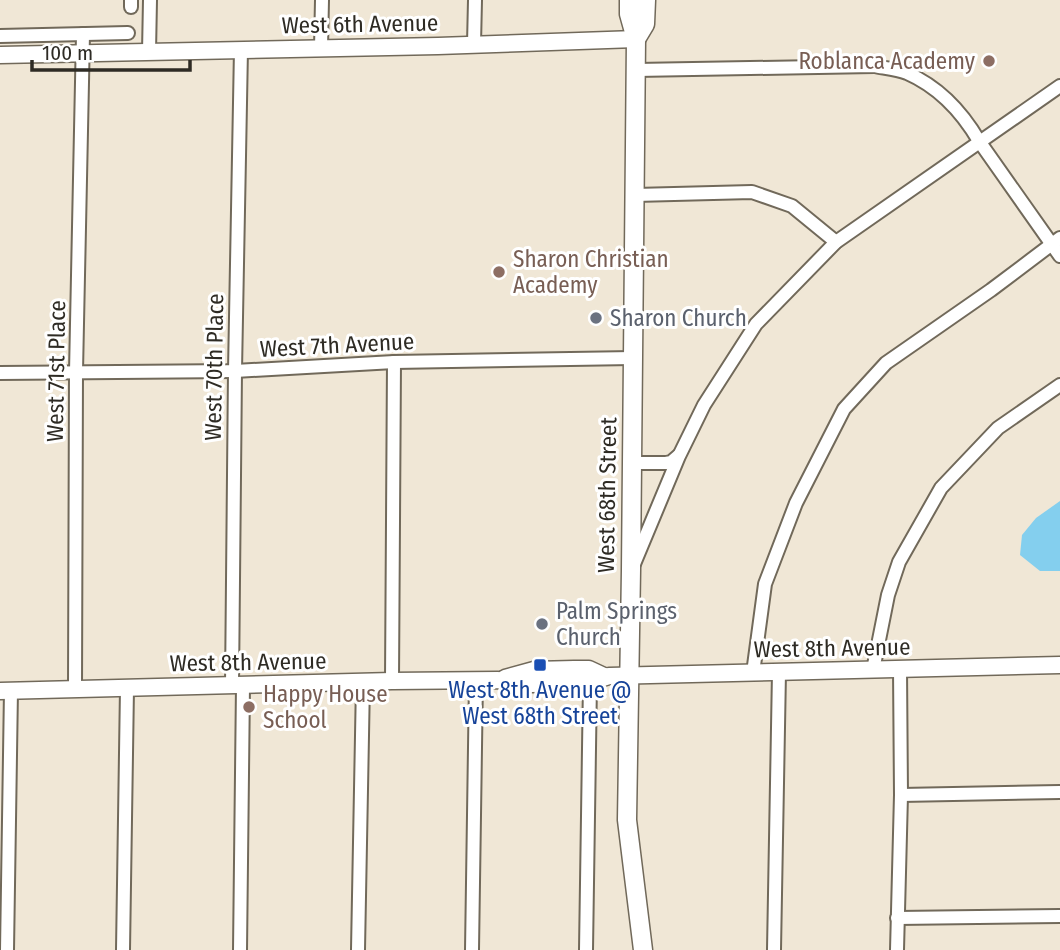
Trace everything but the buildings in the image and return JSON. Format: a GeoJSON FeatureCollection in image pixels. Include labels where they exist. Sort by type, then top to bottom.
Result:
{"type":"FeatureCollection","features":[{"type":"Feature","properties":{"kind":"main road","name":"West 68th Street"},"geometry":{"type":"LineString","coordinates":[[629,0],[629,14],[636,39],[636,70],[626,820],[643,950]]}},
{"type":"Feature","properties":{"kind":"main road","name":"West 68th Street"},"geometry":{"type":"LineString","coordinates":[[636,39],[645,24],[646,0]]}},
{"type":"Feature","properties":{"kind":"street"},"geometry":{"type":"LineString","coordinates":[[149,52],[150,0]]}},
{"type":"Feature","properties":{"kind":"street"},"geometry":{"type":"LineString","coordinates":[[321,48],[322,0]]}},
{"type":"Feature","properties":{"kind":"street"},"geometry":{"type":"LineString","coordinates":[[474,44],[475,0]]}},
{"type":"Feature","properties":{"kind":"street"},"geometry":{"type":"LineString","coordinates":[[0,36],[128,33]]}},
{"type":"Feature","properties":{"kind":"street","name":"West 71st Place"},"geometry":{"type":"LineString","coordinates":[[75,689],[76,372],[83,34]]}},
{"type":"Feature","properties":{"kind":"street","name":"West 6th Avenue"},"geometry":{"type":"LineString","coordinates":[[0,55],[636,39]]}},
{"type":"Feature","properties":{"kind":"street","name":"West 70th Place"},"geometry":{"type":"LineString","coordinates":[[240,950],[235,371],[241,49]]}},
{"type":"Feature","properties":{"kind":"street"},"geometry":{"type":"LineString","coordinates":[[636,70],[874,66],[906,73],[944,95],[970,125],[979,141],[1056,241],[1060,256]]}},
{"type":"Feature","properties":{"kind":"street"},"geometry":{"type":"LineString","coordinates":[[631,570],[679,456],[704,405],[756,324],[836,242],[1060,86]]}},
{"type":"Feature","properties":{"kind":"street"},"geometry":{"type":"LineString","coordinates":[[635,195],[752,192],[792,206],[836,242]]}},
{"type":"Feature","properties":{"kind":"street"},"geometry":{"type":"LineString","coordinates":[[754,673],[765,584],[796,503],[844,409],[886,363],[1056,241]]}},
{"type":"Feature","properties":{"kind":"street","name":"West 7th Avenue"},"geometry":{"type":"LineString","coordinates":[[0,373],[235,371],[394,362],[633,358]]}},
{"type":"Feature","properties":{"kind":"street"},"geometry":{"type":"LineString","coordinates":[[392,681],[394,362]]}},
{"type":"Feature","properties":{"kind":"street"},"geometry":{"type":"LineString","coordinates":[[873,670],[888,595],[899,562],[941,488],[998,428],[1060,384]]}},
{"type":"Feature","properties":{"kind":"street"},"geometry":{"type":"LineString","coordinates":[[632,463],[666,463],[679,456]]}},
{"type":"Feature","properties":{"kind":"street","name":"West 8th Avenue"},"geometry":{"type":"LineString","coordinates":[[6,690],[497,680],[534,670],[589,669],[597,679],[1060,665]]}},
{"type":"Feature","properties":{"kind":"street"},"geometry":{"type":"LineString","coordinates":[[897,950],[901,795],[900,669]]}},
{"type":"Feature","properties":{"kind":"street"},"geometry":{"type":"LineString","coordinates":[[774,950],[779,672]]}},
{"type":"Feature","properties":{"kind":"street"},"geometry":{"type":"LineString","coordinates":[[586,950],[597,679]]}},
{"type":"Feature","properties":{"kind":"street"},"geometry":{"type":"LineString","coordinates":[[472,950],[476,680]]}},
{"type":"Feature","properties":{"kind":"street"},"geometry":{"type":"LineString","coordinates":[[358,950],[363,682]]}},
{"type":"Feature","properties":{"kind":"street"},"geometry":{"type":"LineString","coordinates":[[123,950],[127,688]]}},
{"type":"Feature","properties":{"kind":"street"},"geometry":{"type":"LineString","coordinates":[[6,690],[7,950]]}},
{"type":"Feature","properties":{"kind":"street"},"geometry":{"type":"LineString","coordinates":[[901,795],[1060,792]]}},
{"type":"Feature","properties":{"kind":"street"},"geometry":{"type":"LineString","coordinates":[[897,918],[1060,916]]}},
{"type":"Feature","properties":{"kind":"water"},"geometry":{"type":"Polygon","coordinates":[[[1060,501],[1060,571],[1040,571],[1020,555],[1022,535],[1036,518],[1060,501]]]}},
{"type":"Feature","properties":{"kind":"place","name":"Roblanca Academy"},"geometry":{"type":"Point","coordinates":[989,61]}},
{"type":"Feature","properties":{"kind":"place","name":"Sharon Christian Academy"},"geometry":{"type":"Point","coordinates":[499,272]}},
{"type":"Feature","properties":{"kind":"place","name":"Sharon Church"},"geometry":{"type":"Point","coordinates":[596,318]}},
{"type":"Feature","properties":{"kind":"place","name":"Palm Springs Church"},"geometry":{"type":"Point","coordinates":[542,624]}},
{"type":"Feature","properties":{"kind":"place","name":"West 8th Avenue @ West 68th Street"},"geometry":{"type":"Point","coordinates":[540,665]}},
{"type":"Feature","properties":{"kind":"place","name":"Happy House School"},"geometry":{"type":"Point","coordinates":[249,707]}}]}
